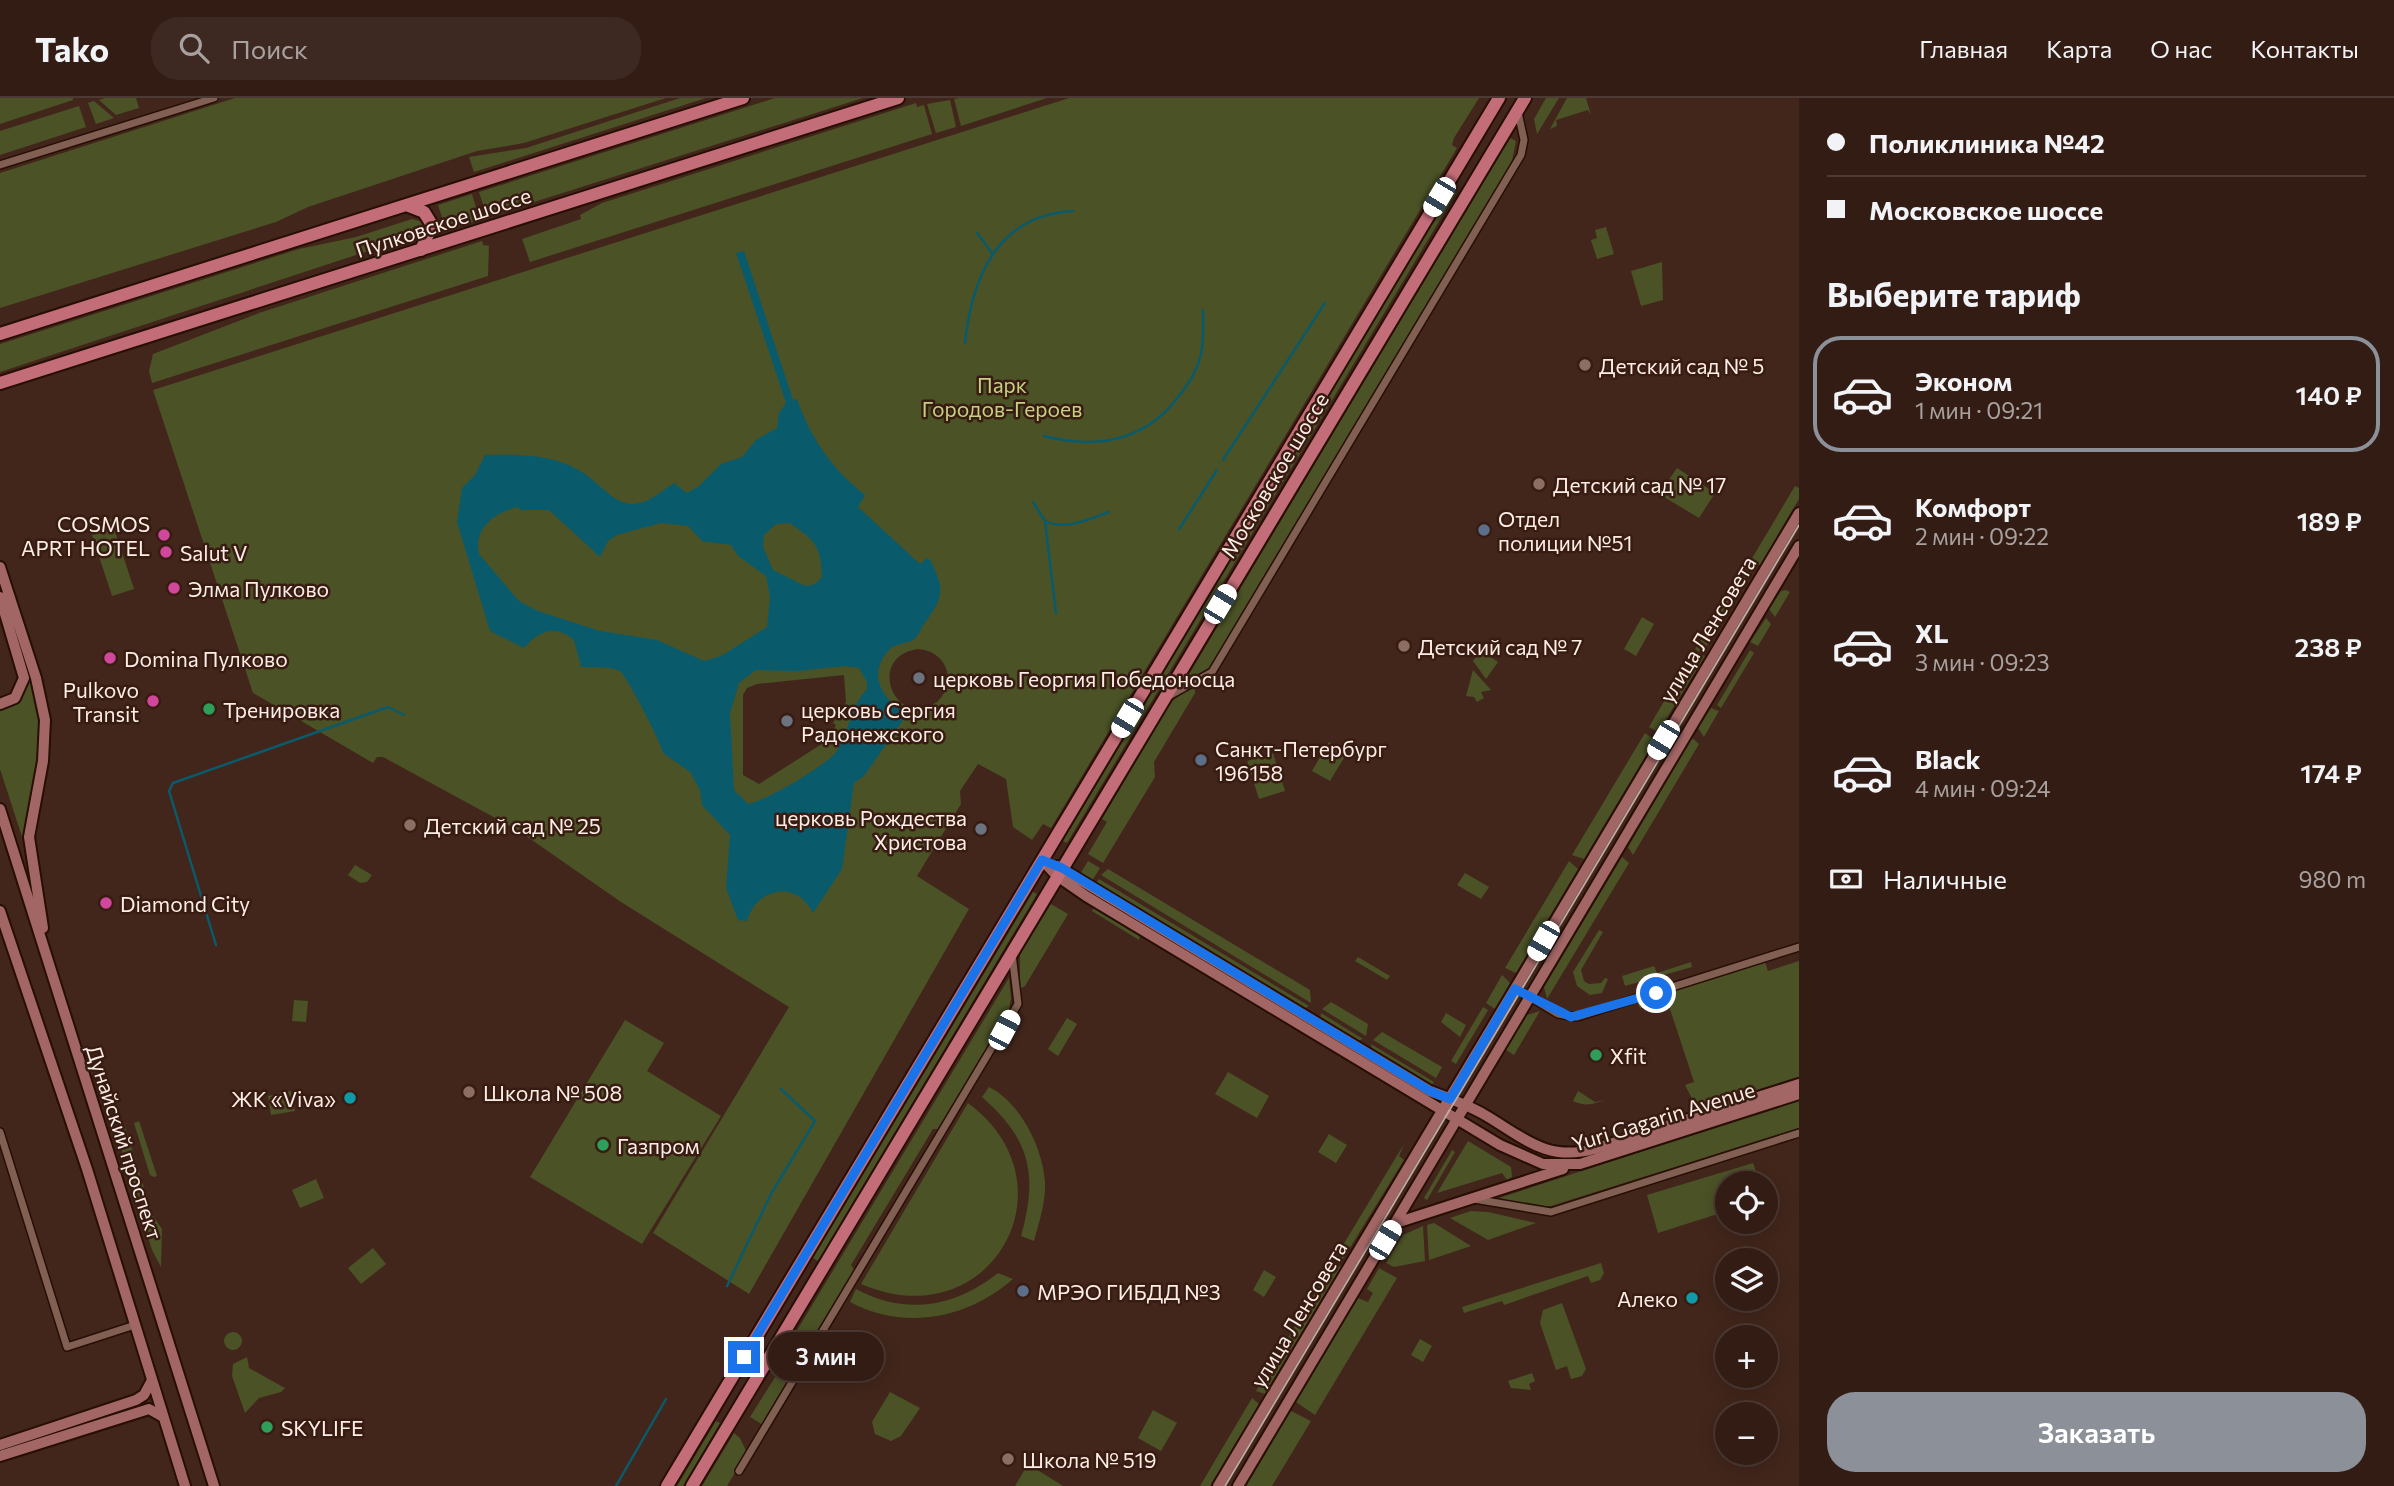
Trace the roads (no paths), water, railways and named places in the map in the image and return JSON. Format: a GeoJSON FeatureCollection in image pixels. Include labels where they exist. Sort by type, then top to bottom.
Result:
{"type":"FeatureCollection","features":[{"type":"Feature","properties":{"kind":"main road","name":"Пулковское шоссе"},"geometry":{"type":"LineString","coordinates":[[0,334],[743,98]]}},
{"type":"Feature","properties":{"kind":"main road","name":"Пулковское шоссе"},"geometry":{"type":"LineString","coordinates":[[0,383],[898,98]]}},
{"type":"Feature","properties":{"kind":"main road","name":"Московское шоссе"},"geometry":{"type":"LineString","coordinates":[[667,1486],[1499,98]]}},
{"type":"Feature","properties":{"kind":"main road","name":"Московское шоссе"},"geometry":{"type":"LineString","coordinates":[[692,1486],[1525,98]]}},
{"type":"Feature","properties":{"kind":"main road"},"geometry":{"type":"LineString","coordinates":[[1454,173],[1472,183]]}},
{"type":"Feature","properties":{"kind":"main road"},"geometry":{"type":"LineString","coordinates":[[406,205],[424,212],[432,225],[421,250]]}},
{"type":"Feature","properties":{"kind":"main road","name":"улица Ленсовета"},"geometry":{"type":"LineString","coordinates":[[1218,1486],[1799,513]]}},
{"type":"Feature","properties":{"kind":"main road","name":"улица Ленсовета"},"geometry":{"type":"LineString","coordinates":[[1238,1486],[1799,546]]}},
{"type":"Feature","properties":{"kind":"main road"},"geometry":{"type":"LineString","coordinates":[[0,567],[36,678],[45,720],[43,761],[29,837],[32,872],[42,904],[44,945]]}},
{"type":"Feature","properties":{"kind":"main road"},"geometry":{"type":"LineString","coordinates":[[0,597],[24,678],[15,698],[0,704]]}},
{"type":"Feature","properties":{"kind":"main road","name":"Дунайский проспект"},"geometry":{"type":"LineString","coordinates":[[0,809],[214,1486]]}},
{"type":"Feature","properties":{"kind":"main road","name":"Yuri Gagarin Avenue"},"geometry":{"type":"LineString","coordinates":[[1042,860],[1442,1111],[1535,1162],[1552,1166],[1580,1164],[1799,1094]]}},
{"type":"Feature","properties":{"kind":"main road","name":"Yuri Gagarin Avenue"},"geometry":{"type":"LineString","coordinates":[[1060,872],[1430,1091],[1466,1105],[1533,1145],[1570,1154],[1799,1084]]}},
{"type":"Feature","properties":{"kind":"main road"},"geometry":{"type":"LineString","coordinates":[[0,911],[87,1169],[185,1486]]}},
{"type":"Feature","properties":{"kind":"main road"},"geometry":{"type":"LineString","coordinates":[[0,921],[7,932]]}},
{"type":"Feature","properties":{"kind":"main road"},"geometry":{"type":"LineString","coordinates":[[1381,1214],[1396,1223],[1580,1164]]}},
{"type":"Feature","properties":{"kind":"main road"},"geometry":{"type":"LineString","coordinates":[[0,1445],[136,1399],[144,1395],[152,1380]]}},
{"type":"Feature","properties":{"kind":"main road"},"geometry":{"type":"LineString","coordinates":[[0,1456],[149,1409],[163,1417]]}},
{"type":"Feature","properties":{"kind":"street"},"geometry":{"type":"LineString","coordinates":[[0,165],[214,98]]}},
{"type":"Feature","properties":{"kind":"street"},"geometry":{"type":"LineString","coordinates":[[1163,700],[1212,673],[1521,155],[1524,139],[1517,110]]}},
{"type":"Feature","properties":{"kind":"street"},"geometry":{"type":"LineString","coordinates":[[1515,989],[1559,1014],[1577,1017],[1799,947]]}},
{"type":"Feature","properties":{"kind":"street"},"geometry":{"type":"LineString","coordinates":[[739,1471],[1018,1004],[1012,951]]}},
{"type":"Feature","properties":{"kind":"street"},"geometry":{"type":"LineString","coordinates":[[0,1132],[67,1347],[135,1325]]}},
{"type":"Feature","properties":{"kind":"street"},"geometry":{"type":"LineString","coordinates":[[1471,1198],[1551,1212],[1799,1133]]}},
{"type":"Feature","properties":{"kind":"street"},"geometry":{"type":"LineString","coordinates":[[767,1363],[817,1341]]}},
{"type":"Feature","properties":{"kind":"water"},"geometry":{"type":"Polygon","coordinates":[[[744,251],[793,400],[797,399],[816,440],[842,475],[865,495],[858,507],[920,564],[927,558],[930,560],[940,587],[935,607],[917,636],[893,647],[881,661],[878,671],[881,688],[892,702],[908,713],[864,776],[854,783],[842,869],[813,913],[797,895],[777,892],[759,901],[747,921],[738,920],[726,888],[730,835],[702,805],[700,790],[690,772],[663,753],[651,724],[624,675],[611,668],[581,667],[574,640],[560,632],[541,634],[524,648],[490,631],[457,522],[462,488],[475,475],[485,455],[524,455],[562,462],[585,474],[614,498],[632,504],[651,498],[674,483],[687,493],[699,486],[721,464],[742,457],[756,440],[777,428],[779,413],[786,403],[736,253],[744,251]],[[518,507],[502,513],[488,523],[479,536],[479,554],[519,601],[538,611],[600,631],[657,640],[704,661],[721,656],[767,627],[770,597],[766,576],[738,556],[731,545],[702,541],[688,526],[661,523],[617,535],[608,541],[600,557],[549,510],[521,510],[518,507]],[[790,523],[776,524],[764,535],[763,547],[773,570],[805,586],[815,584],[822,577],[818,551],[811,540],[790,523]],[[845,666],[798,671],[756,670],[739,683],[730,713],[734,790],[748,804],[781,790],[830,758],[836,752],[857,703],[867,689],[867,682],[859,668],[845,666]]]}},
{"type":"Feature","properties":{"kind":"waterway"},"geometry":{"type":"LineString","coordinates":[[965,343],[974,295],[982,273],[994,254],[1008,237],[1025,224],[1047,215],[1073,211]]}},
{"type":"Feature","properties":{"kind":"waterway"},"geometry":{"type":"LineString","coordinates":[[977,233],[992,253]]}},
{"type":"Feature","properties":{"kind":"waterway"},"geometry":{"type":"LineString","coordinates":[[1223,460],[1325,303]]}},
{"type":"Feature","properties":{"kind":"waterway"},"geometry":{"type":"LineString","coordinates":[[1044,436],[1081,442],[1116,439],[1148,426],[1162,415],[1184,390],[1197,367],[1203,343],[1203,310]]}},
{"type":"Feature","properties":{"kind":"waterway"},"geometry":{"type":"LineString","coordinates":[[1179,529],[1217,470]]}},
{"type":"Feature","properties":{"kind":"waterway"},"geometry":{"type":"LineString","coordinates":[[1033,502],[1045,521],[1053,524],[1077,523],[1109,512]]}},
{"type":"Feature","properties":{"kind":"waterway"},"geometry":{"type":"LineString","coordinates":[[1045,521],[1056,613]]}},
{"type":"Feature","properties":{"kind":"waterway"},"geometry":{"type":"LineString","coordinates":[[216,945],[169,791],[173,783],[388,707],[404,715]]}},
{"type":"Feature","properties":{"kind":"waterway"},"geometry":{"type":"LineString","coordinates":[[727,1286],[771,1194],[815,1121],[781,1089]]}},
{"type":"Feature","properties":{"kind":"waterway"},"geometry":{"type":"LineString","coordinates":[[616,1486],[666,1399]]}},
{"type":"Feature","properties":{"kind":"tram line"},"geometry":{"type":"LineString","coordinates":[[1225,1486],[1799,525]]}},
{"type":"Feature","properties":{"kind":"place","name":"Детский сад № 5"},"geometry":{"type":"Point","coordinates":[1585,365]}},
{"type":"Feature","properties":{"kind":"place","name":"Детский сад № 17"},"geometry":{"type":"Point","coordinates":[1539,484]}},
{"type":"Feature","properties":{"kind":"place","name":"Отдел полиции №51"},"geometry":{"type":"Point","coordinates":[1484,530]}},
{"type":"Feature","properties":{"kind":"place","name":"COSMOS APRT HOTEL"},"geometry":{"type":"Point","coordinates":[164,535]}},
{"type":"Feature","properties":{"kind":"place","name":"Salut V"},"geometry":{"type":"Point","coordinates":[166,552]}},
{"type":"Feature","properties":{"kind":"place","name":"Элма Пулково"},"geometry":{"type":"Point","coordinates":[174,588]}},
{"type":"Feature","properties":{"kind":"place","name":"Детский сад № 7"},"geometry":{"type":"Point","coordinates":[1404,646]}},
{"type":"Feature","properties":{"kind":"place","name":"Domina Пулково"},"geometry":{"type":"Point","coordinates":[110,658]}},
{"type":"Feature","properties":{"kind":"place","name":"церковь Георгия Победоносца"},"geometry":{"type":"Point","coordinates":[919,678]}},
{"type":"Feature","properties":{"kind":"place","name":"Pulkovo Transit"},"geometry":{"type":"Point","coordinates":[153,701]}},
{"type":"Feature","properties":{"kind":"place","name":"Тренировка"},"geometry":{"type":"Point","coordinates":[209,709]}},
{"type":"Feature","properties":{"kind":"place","name":"церковь Сергия Радонежского"},"geometry":{"type":"Point","coordinates":[787,721]}},
{"type":"Feature","properties":{"kind":"place","name":"Санкт-Петербург 196158"},"geometry":{"type":"Point","coordinates":[1201,760]}},
{"type":"Feature","properties":{"kind":"place","name":"Детский сад № 25"},"geometry":{"type":"Point","coordinates":[410,825]}},
{"type":"Feature","properties":{"kind":"place","name":"церковь Рождества Христова"},"geometry":{"type":"Point","coordinates":[981,829]}},
{"type":"Feature","properties":{"kind":"place","name":"Diamond City"},"geometry":{"type":"Point","coordinates":[106,903]}},
{"type":"Feature","properties":{"kind":"place","name":"Xfit"},"geometry":{"type":"Point","coordinates":[1596,1055]}},
{"type":"Feature","properties":{"kind":"place","name":"Школа № 508"},"geometry":{"type":"Point","coordinates":[469,1092]}},
{"type":"Feature","properties":{"kind":"place","name":"ЖК «Viva»"},"geometry":{"type":"Point","coordinates":[350,1098]}},
{"type":"Feature","properties":{"kind":"place","name":"Газпром"},"geometry":{"type":"Point","coordinates":[603,1145]}},
{"type":"Feature","properties":{"kind":"place","name":"МРЭО ГИБДД №3"},"geometry":{"type":"Point","coordinates":[1023,1291]}},
{"type":"Feature","properties":{"kind":"place","name":"Алеко"},"geometry":{"type":"Point","coordinates":[1692,1298]}},
{"type":"Feature","properties":{"kind":"place","name":"SKYLIFE"},"geometry":{"type":"Point","coordinates":[267,1427]}},
{"type":"Feature","properties":{"kind":"place","name":"Школа № 519"},"geometry":{"type":"Point","coordinates":[1008,1459]}},
{"type":"Feature","properties":{"kind":"park label","name":"Парк Городов-Героев"},"geometry":{"type":"Point","coordinates":[1002,396]}}]}
